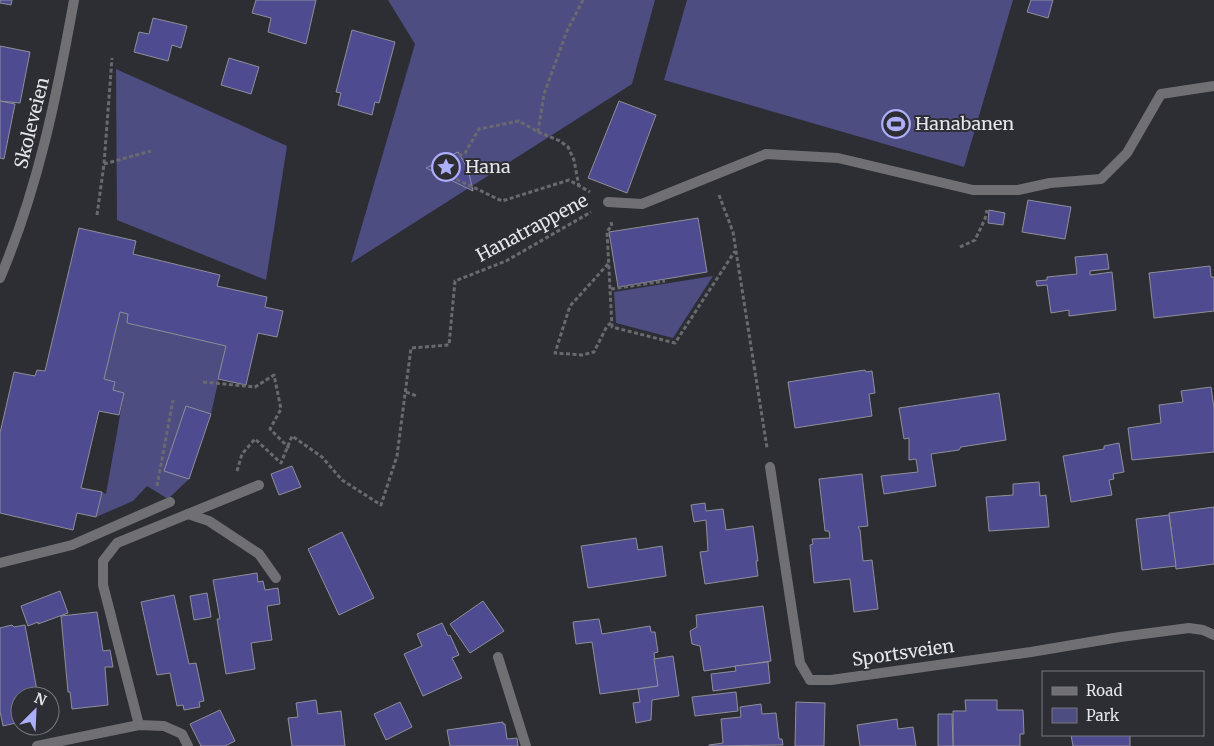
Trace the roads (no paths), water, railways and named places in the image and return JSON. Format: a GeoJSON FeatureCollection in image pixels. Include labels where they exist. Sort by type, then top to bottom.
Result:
{"type":"FeatureCollection","features":[{"type":"Feature","properties":{"kind":"street","name":"Skoleveien"},"geometry":{"type":"LineString","coordinates":[[0,278],[17,238],[53,114],[74,0]]}},
{"type":"Feature","properties":{"kind":"street"},"geometry":{"type":"LineString","coordinates":[[608,202],[642,204],[766,154],[838,158],[973,190],[1018,190],[1050,183],[1101,179],[1128,153],[1161,94],[1214,86]]}},
{"type":"Feature","properties":{"kind":"street","name":"Sportsveien"},"geometry":{"type":"LineString","coordinates":[[770,467],[800,663],[810,680],[831,680],[1189,628],[1204,630],[1214,635]]}},
{"type":"Feature","properties":{"kind":"street"},"geometry":{"type":"LineString","coordinates":[[139,725],[103,584],[103,561],[117,543],[259,485]]}},
{"type":"Feature","properties":{"kind":"street"},"geometry":{"type":"LineString","coordinates":[[0,563],[72,545],[170,502]]}},
{"type":"Feature","properties":{"kind":"street"},"geometry":{"type":"LineString","coordinates":[[188,514],[209,521],[259,554],[276,578]]}},
{"type":"Feature","properties":{"kind":"street"},"geometry":{"type":"LineString","coordinates":[[498,657],[526,746]]}},
{"type":"Feature","properties":{"kind":"street"},"geometry":{"type":"LineString","coordinates":[[37,746],[139,725],[164,726],[182,734],[188,746]]}},
{"type":"Feature","properties":{"kind":"place","name":"Hanabanen"},"geometry":{"type":"Point","coordinates":[896,124]}},
{"type":"Feature","properties":{"kind":"place","name":"Hana"},"geometry":{"type":"Point","coordinates":[446,167]}}]}
